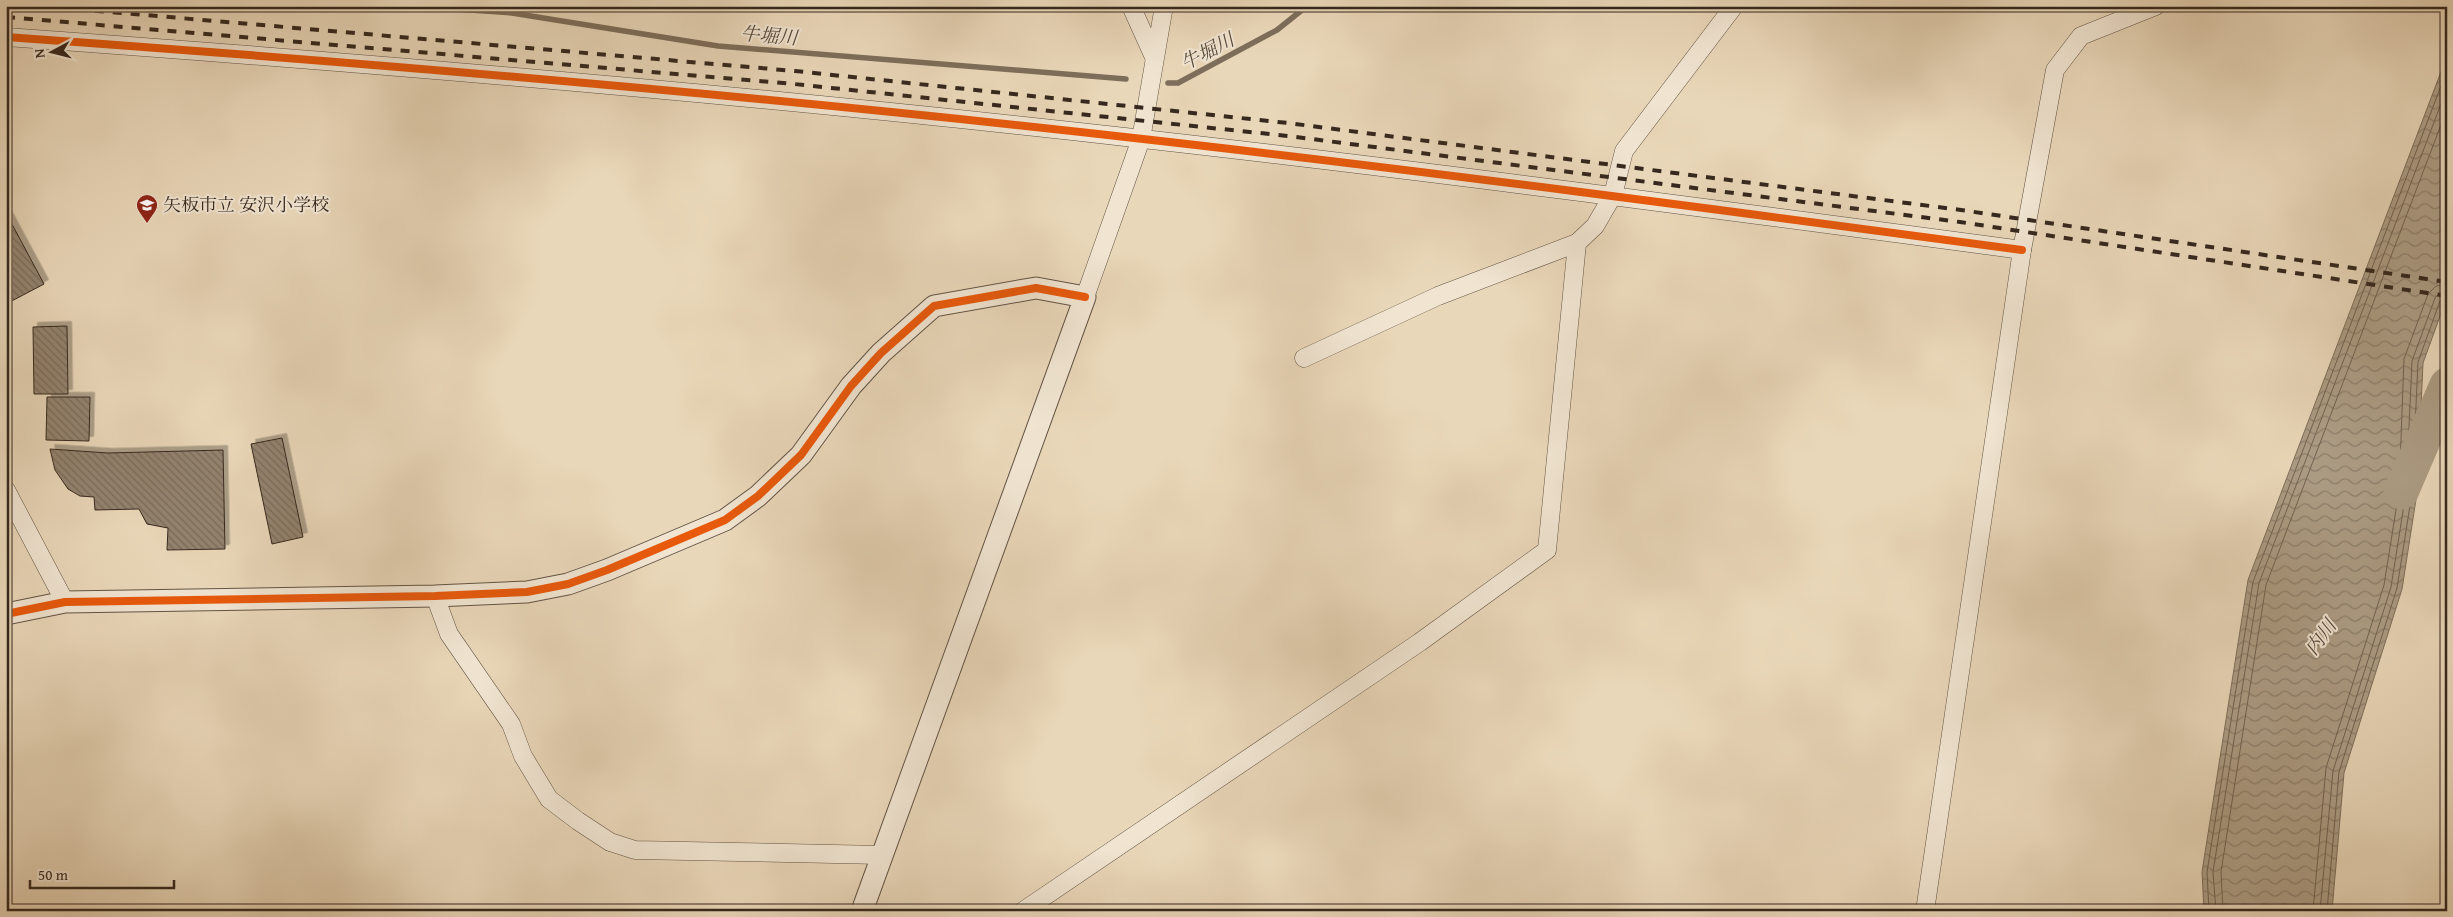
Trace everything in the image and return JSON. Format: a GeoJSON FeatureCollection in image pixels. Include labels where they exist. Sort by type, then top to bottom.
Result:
{"type":"FeatureCollection","features":[{"type":"Feature","properties":{"kind":"street"},"geometry":{"type":"LineString","coordinates":[[1131,6],[1154,57]]}},
{"type":"Feature","properties":{"kind":"street"},"geometry":{"type":"LineString","coordinates":[[862,911],[1086,297],[1141,139],[1164,6]]}},
{"type":"Feature","properties":{"kind":"street"},"geometry":{"type":"LineString","coordinates":[[1304,358],[1438,296],[1577,243],[1595,226],[1613,196],[1624,151],[1734,6]]}},
{"type":"Feature","properties":{"kind":"street"},"geometry":{"type":"LineString","coordinates":[[1925,911],[2022,250],[2055,70],[2081,36],[2156,6]]}},
{"type":"Feature","properties":{"kind":"street"},"geometry":{"type":"LineString","coordinates":[[6,37],[291,57],[702,94],[1141,139],[1613,196],[2022,250]]}},
{"type":"Feature","properties":{"kind":"street"},"geometry":{"type":"LineString","coordinates":[[1023,911],[1420,642],[1547,550],[1577,243]]}},
{"type":"Feature","properties":{"kind":"street"},"geometry":{"type":"LineString","coordinates":[[6,614],[65,602],[435,596],[527,592],[568,584],[607,570],[725,520],[758,496],[801,455],[851,386],[881,352],[934,306],[1036,288],[1086,297]]}},
{"type":"Feature","properties":{"kind":"street"},"geometry":{"type":"LineString","coordinates":[[6,490],[65,602]]}},
{"type":"Feature","properties":{"kind":"street"},"geometry":{"type":"LineString","coordinates":[[435,596],[449,634],[511,724],[523,756],[549,799],[610,842],[635,850],[882,855]]}},
{"type":"Feature","properties":{"kind":"water"},"geometry":{"type":"Polygon","coordinates":[[[2447,56],[2447,297],[2423,363],[2417,493],[2402,589],[2344,773],[2332,911],[2204,911],[2202,872],[2248,580],[2447,56]]]}},
{"type":"Feature","properties":{"kind":"building"},"geometry":{"type":"Polygon","coordinates":[[[6,213],[44,284],[6,304],[6,213]]]}},
{"type":"Feature","properties":{"kind":"building"},"geometry":{"type":"Polygon","coordinates":[[[67,326],[68,394],[34,394],[33,327],[67,326]]]}},
{"type":"Feature","properties":{"kind":"building"},"geometry":{"type":"Polygon","coordinates":[[[47,397],[90,397],[89,441],[46,440],[47,397]]]}},
{"type":"Feature","properties":{"kind":"building"},"geometry":{"type":"Polygon","coordinates":[[[282,438],[303,537],[272,544],[251,444],[282,438]]]}},
{"type":"Feature","properties":{"kind":"building"},"geometry":{"type":"Polygon","coordinates":[[[50,449],[108,453],[223,450],[225,549],[167,550],[168,528],[147,524],[139,509],[95,510],[94,497],[80,496],[68,489],[55,470],[50,449]]]}},
{"type":"Feature","properties":{"kind":"waterway","name":"牛堀川"},"geometry":{"type":"LineString","coordinates":[[412,6],[512,13],[718,46],[1126,79]]}},
{"type":"Feature","properties":{"kind":"waterway","name":"牛堀川"},"geometry":{"type":"LineString","coordinates":[[1168,83],[1178,83],[1277,30],[1307,6]]}},
{"type":"Feature","properties":{"kind":"waterway","name":"内川"},"geometry":{"type":"LineString","coordinates":[[2401,492],[2447,385]]}},
{"type":"Feature","properties":{"kind":"railway"},"geometry":{"type":"LineString","coordinates":[[41,6],[795,71],[1288,123],[1961,210],[2447,282]]}},
{"type":"Feature","properties":{"kind":"railway"},"geometry":{"type":"LineString","coordinates":[[6,17],[794,84],[1288,136],[1960,222],[2447,296]]}},
{"type":"Feature","properties":{"kind":"cycle path"},"geometry":{"type":"LineString","coordinates":[[6,37],[291,58],[575,82],[1001,123],[1473,178],[2022,250]]}},
{"type":"Feature","properties":{"kind":"cycle path"},"geometry":{"type":"LineString","coordinates":[[6,614],[65,602],[435,596],[527,592],[568,584],[607,570],[725,520],[758,496],[801,455],[851,386],[881,353],[934,306],[1036,288],[1085,297]]}},
{"type":"Feature","properties":{"kind":"place","name":"矢板市立 安沢小学校"},"geometry":{"type":"Point","coordinates":[147,224]}}]}
